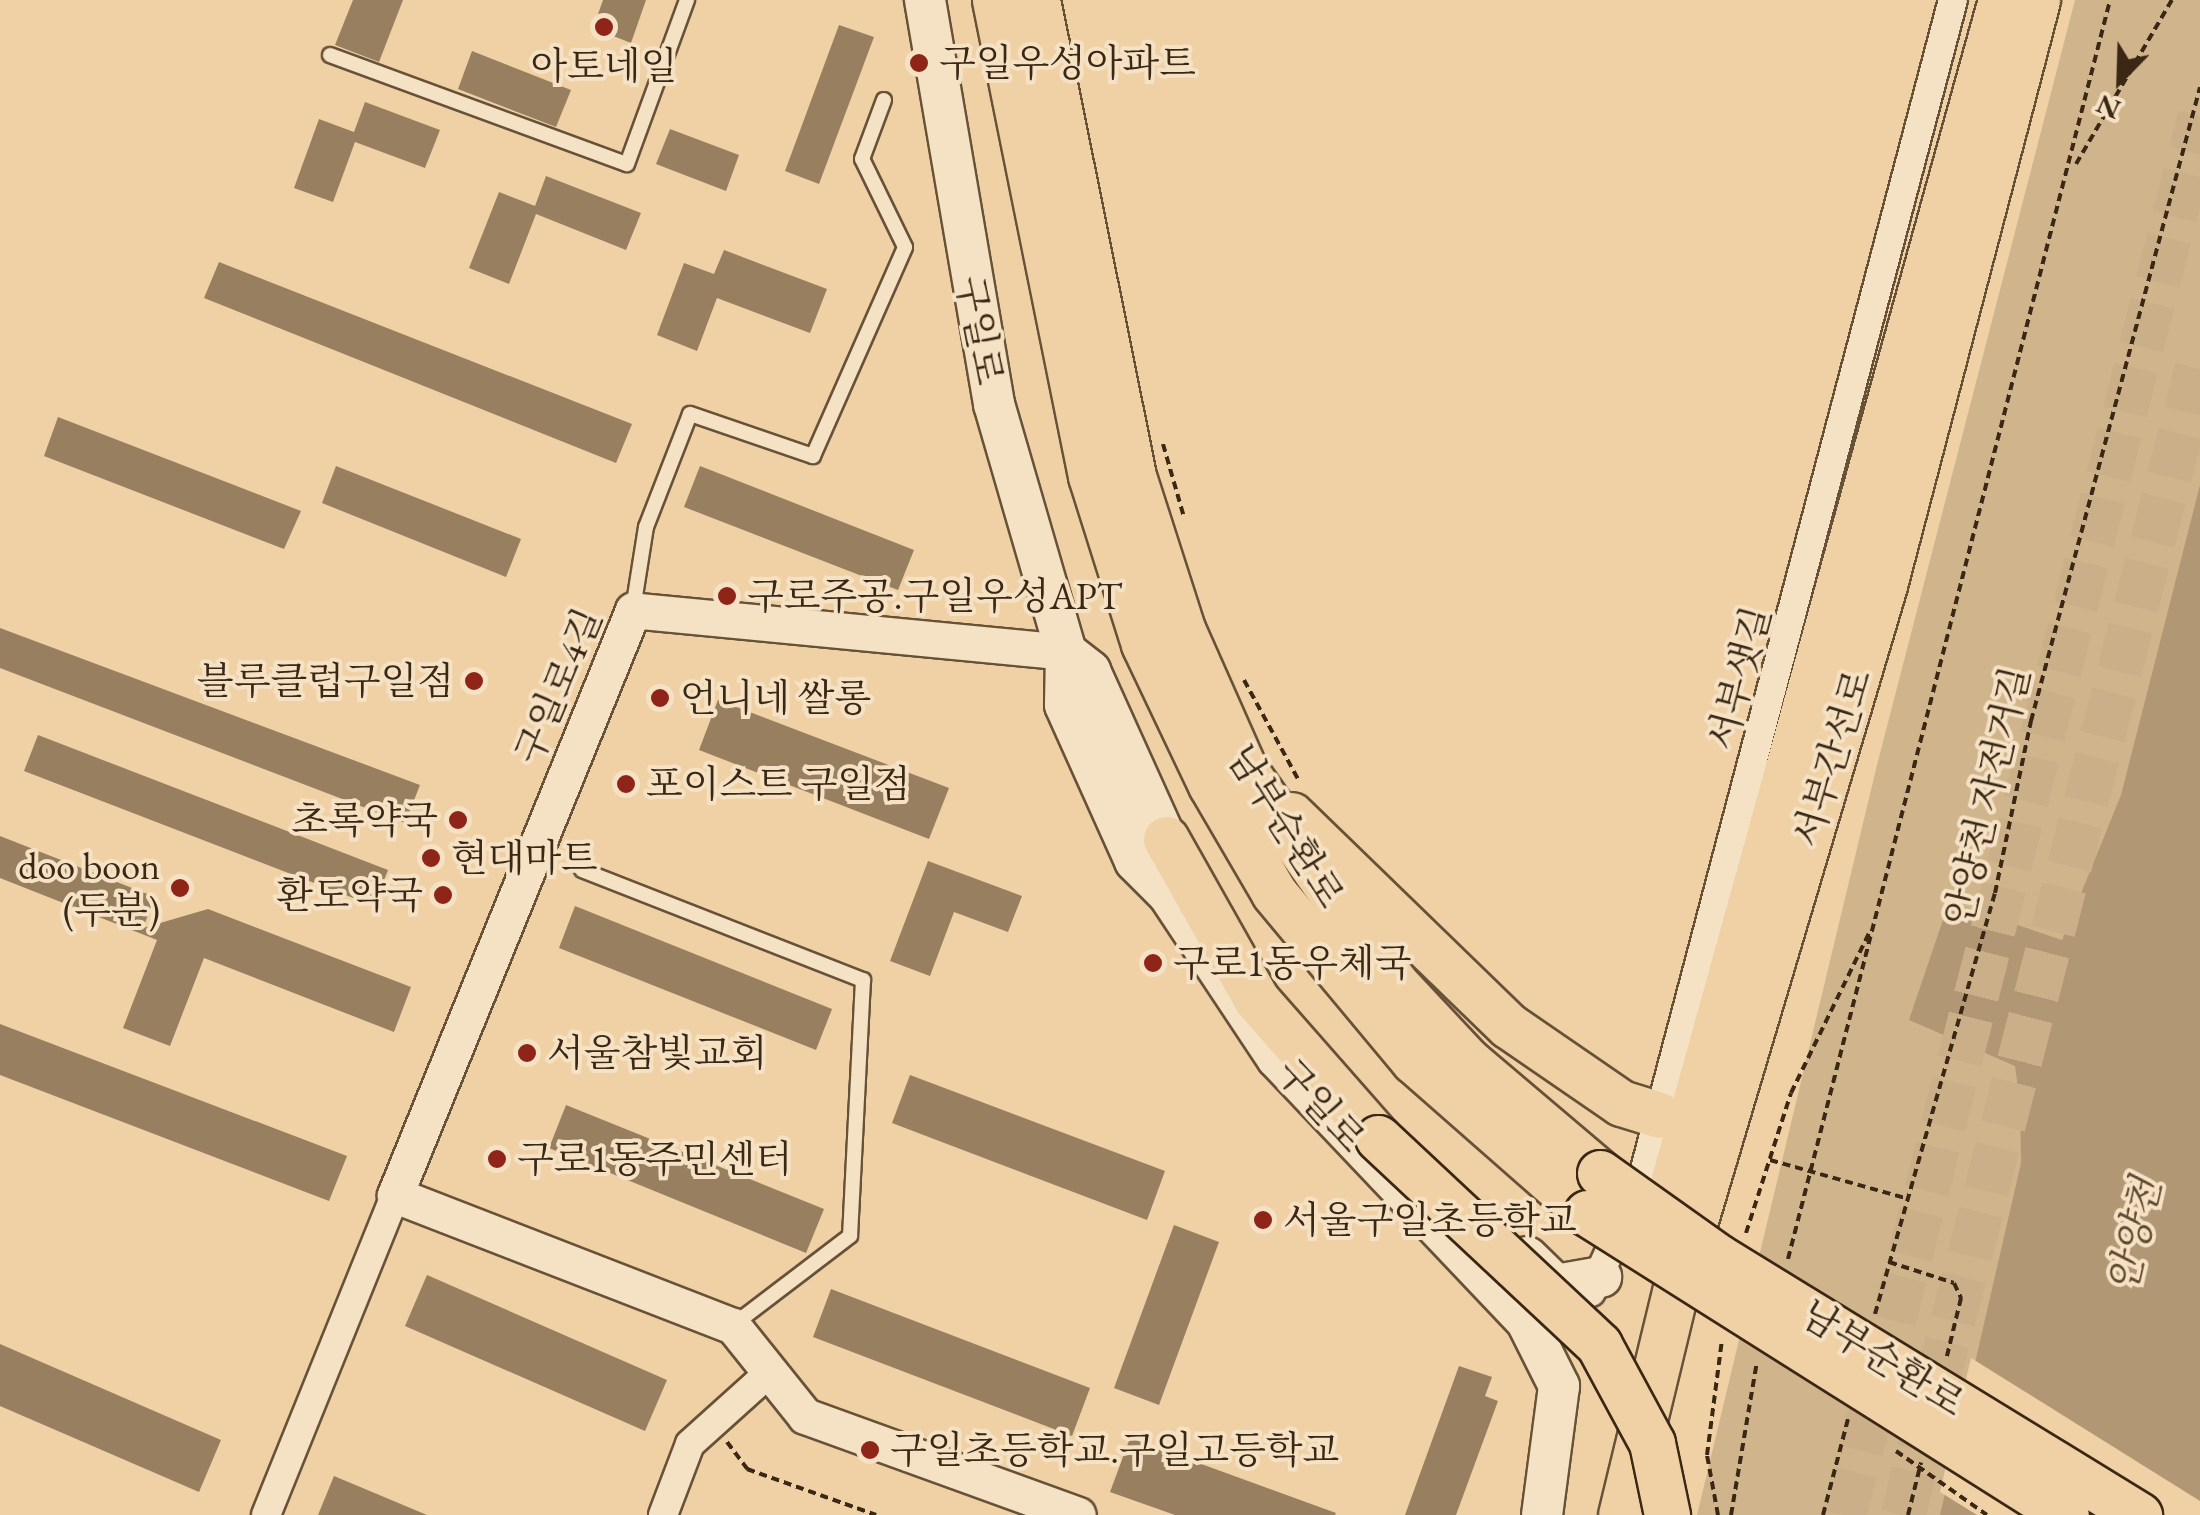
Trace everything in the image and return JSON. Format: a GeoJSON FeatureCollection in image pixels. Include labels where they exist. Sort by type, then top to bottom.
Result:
{"type":"FeatureCollection","features":[{"type":"Feature","properties":{"kind":"main road","name":"구일로"},"geometry":{"type":"LineString","coordinates":[[925,0],[994,404],[1066,652],[1065,705],[1135,861],[1168,894],[1277,1058],[1526,1320],[1559,1386]]}},
{"type":"Feature","properties":{"kind":"main road","name":"남부순환로"},"geometry":{"type":"LineString","coordinates":[[995,0],[1091,476],[1144,644],[1211,785],[1274,893],[1414,1061],[1593,1193],[2066,1515]]}},
{"type":"Feature","properties":{"kind":"main road","name":"남부순환로"},"geometry":{"type":"LineString","coordinates":[[1037,0],[1132,473],[1182,628],[1244,770],[1316,883],[1395,982],[1593,1193],[1718,1257],[2139,1515]]}},
{"type":"Feature","properties":{"kind":"main road","name":"서부간선로"},"geometry":{"type":"LineString","coordinates":[[1590,1515],[1655,1246],[2001,0]]}},
{"type":"Feature","properties":{"kind":"main road","name":"서부간선로"},"geometry":{"type":"LineString","coordinates":[[1621,1515],[1681,1267],[1884,584],[2037,0]]}},
{"type":"Feature","properties":{"kind":"main road","name":"구일로"},"geometry":{"type":"LineString","coordinates":[[1066,652],[1090,671],[1166,840],[1168,894]]}},
{"type":"Feature","properties":{"kind":"main road"},"geometry":{"type":"LineString","coordinates":[[1244,770],[1509,1026],[1621,1103],[1658,1114]]}},
{"type":"Feature","properties":{"kind":"main road"},"geometry":{"type":"LineString","coordinates":[[1166,840],[1256,999],[1378,1138],[1598,1345],[1652,1444],[1667,1515]]}},
{"type":"Feature","properties":{"kind":"main road"},"geometry":{"type":"LineString","coordinates":[[1166,840],[1289,1012],[1393,1131],[1556,1285],[1601,1277]]}},
{"type":"Feature","properties":{"kind":"main road"},"geometry":{"type":"LineString","coordinates":[[1542,1515],[1571,1314]]}},
{"type":"Feature","properties":{"kind":"street","name":"서부샛길"},"geometry":{"type":"LineString","coordinates":[[1571,1314],[1601,1277],[1658,1114],[1856,392],[1952,0]]}},
{"type":"Feature","properties":{"kind":"street","name":"구일로4길"},"geometry":{"type":"LineString","coordinates":[[396,1195],[633,610],[1066,652]]}},
{"type":"Feature","properties":{"kind":"street"},"geometry":{"type":"LineString","coordinates":[[266,1515],[396,1195],[733,1326],[805,1416],[1078,1515]]}},
{"type":"Feature","properties":{"kind":"street"},"geometry":{"type":"LineString","coordinates":[[1526,1320],[1571,1314]]}},
{"type":"Feature","properties":{"kind":"street"},"geometry":{"type":"LineString","coordinates":[[663,1515],[690,1444],[770,1372]]}},
{"type":"Feature","properties":{"kind":"lane"},"geometry":{"type":"LineString","coordinates":[[330,56],[627,164],[688,0]]}},
{"type":"Feature","properties":{"kind":"lane"},"geometry":{"type":"LineString","coordinates":[[633,610],[646,527],[690,414],[813,456],[905,247],[862,159],[884,100]]}},
{"type":"Feature","properties":{"kind":"lane"},"geometry":{"type":"LineString","coordinates":[[582,870],[863,980],[850,1236],[733,1326]]}},
{"type":"Feature","properties":{"kind":"path"},"geometry":{"type":"LineString","coordinates":[[1787,1265],[1800,1198],[2074,168],[2110,0]]}},
{"type":"Feature","properties":{"kind":"path"},"geometry":{"type":"LineString","coordinates":[[2074,168],[2172,0]]}},
{"type":"Feature","properties":{"kind":"path","name":"안양천 자전거길"},"geometry":{"type":"LineString","coordinates":[[1870,1334],[1905,1198],[1951,1057],[1996,893],[2050,645],[2200,87]]}},
{"type":"Feature","properties":{"kind":"path"},"geometry":{"type":"LineString","coordinates":[[1159,428],[1186,522]]}},
{"type":"Feature","properties":{"kind":"path"},"geometry":{"type":"LineString","coordinates":[[1234,661],[1304,791]]}},
{"type":"Feature","properties":{"kind":"path"},"geometry":{"type":"LineString","coordinates":[[1744,1244],[1791,1092],[1873,924]]}},
{"type":"Feature","properties":{"kind":"path"},"geometry":{"type":"LineString","coordinates":[[1769,1160],[1905,1198]]}},
{"type":"Feature","properties":{"kind":"path"},"geometry":{"type":"LineString","coordinates":[[1889,1262],[1954,1283],[1961,1298],[1947,1359]]}},
{"type":"Feature","properties":{"kind":"path"},"geometry":{"type":"LineString","coordinates":[[1718,1515],[1708,1455],[1725,1330]]}},
{"type":"Feature","properties":{"kind":"path"},"geometry":{"type":"LineString","coordinates":[[1731,1515],[1757,1360]]}},
{"type":"Feature","properties":{"kind":"path"},"geometry":{"type":"LineString","coordinates":[[1823,1515],[1851,1406]]}},
{"type":"Feature","properties":{"kind":"path"},"geometry":{"type":"LineString","coordinates":[[713,1424],[747,1468],[876,1515]]}},
{"type":"Feature","properties":{"kind":"path"},"geometry":{"type":"LineString","coordinates":[[1908,1515],[1924,1452]]}},
{"type":"Feature","properties":{"kind":"shaded area"},"geometry":{"type":"Polygon","coordinates":[[[2075,0],[2200,0],[2200,1515],[1697,1515],[1877,765],[2075,0]]]}},
{"type":"Feature","properties":{"kind":"water","name":"안양천"},"geometry":{"type":"Polygon","coordinates":[[[2200,485],[2200,1515],[1940,1515],[2021,1163],[2020,1102],[2015,1066],[1909,1020],[1949,902],[2062,940],[2121,795],[2200,485]]]}},
{"type":"Feature","properties":{"kind":"pier"},"geometry":{"type":"Polygon","coordinates":[[[1971,1358],[2200,1501],[2200,1515],[1977,1515],[1940,1492],[1971,1358]]]}},
{"type":"Feature","properties":{"kind":"building"},"geometry":{"type":"Polygon","coordinates":[[[353,0],[403,0],[379,62],[335,45],[353,0]]]}},
{"type":"Feature","properties":{"kind":"building"},"geometry":{"type":"Polygon","coordinates":[[[603,0],[646,0],[631,43],[593,28],[603,0]]]}},
{"type":"Feature","properties":{"kind":"building"},"geometry":{"type":"Polygon","coordinates":[[[839,25],[874,37],[819,184],[785,171],[839,25]]]}},
{"type":"Feature","properties":{"kind":"building"},"geometry":{"type":"Polygon","coordinates":[[[472,51],[571,90],[556,127],[458,89],[472,51]]]}},
{"type":"Feature","properties":{"kind":"building"},"geometry":{"type":"Polygon","coordinates":[[[365,102],[440,130],[425,168],[355,142],[333,202],[294,188],[319,119],[354,132],[365,102]]]}},
{"type":"Feature","properties":{"kind":"building"},"geometry":{"type":"Polygon","coordinates":[[[670,129],[739,155],[726,191],[656,164],[670,129]]]}},
{"type":"Feature","properties":{"kind":"building"},"geometry":{"type":"Polygon","coordinates":[[[546,176],[641,213],[626,250],[536,214],[509,284],[469,268],[499,192],[535,206],[546,176]]]}},
{"type":"Feature","properties":{"kind":"building"},"geometry":{"type":"Polygon","coordinates":[[[724,250],[827,289],[810,333],[717,298],[697,351],[657,335],[684,263],[714,274],[724,250]]]}},
{"type":"Feature","properties":{"kind":"building"},"geometry":{"type":"Polygon","coordinates":[[[219,262],[632,424],[616,463],[204,298],[219,262]]]}},
{"type":"Feature","properties":{"kind":"building"},"geometry":{"type":"Polygon","coordinates":[[[58,417],[301,511],[284,549],[44,456],[58,417]]]}},
{"type":"Feature","properties":{"kind":"building"},"geometry":{"type":"Polygon","coordinates":[[[336,466],[521,539],[506,577],[322,503],[336,466]]]}},
{"type":"Feature","properties":{"kind":"building"},"geometry":{"type":"Polygon","coordinates":[[[700,466],[914,550],[898,590],[684,507],[700,466]]]}},
{"type":"Feature","properties":{"kind":"building"},"geometry":{"type":"Polygon","coordinates":[[[0,628],[420,785],[405,823],[0,668],[0,628]]]}},
{"type":"Feature","properties":{"kind":"building"},"geometry":{"type":"Polygon","coordinates":[[[718,700],[949,788],[929,839],[699,750],[718,700]]]}},
{"type":"Feature","properties":{"kind":"building"},"geometry":{"type":"Polygon","coordinates":[[[38,735],[388,870],[374,906],[24,771],[38,735]]]}},
{"type":"Feature","properties":{"kind":"building"},"geometry":{"type":"Polygon","coordinates":[[[0,836],[155,897],[143,928],[208,909],[411,987],[394,1032],[204,958],[170,1046],[123,1028],[157,940],[0,878],[0,836]]]}},
{"type":"Feature","properties":{"kind":"building"},"geometry":{"type":"Polygon","coordinates":[[[928,861],[1022,896],[1008,932],[954,912],[930,976],[890,961],[928,861]]]}},
{"type":"Feature","properties":{"kind":"building"},"geometry":{"type":"Polygon","coordinates":[[[575,906],[832,1009],[816,1050],[559,948],[575,906]]]}},
{"type":"Feature","properties":{"kind":"building"},"geometry":{"type":"Polygon","coordinates":[[[0,1024],[347,1156],[329,1201],[0,1075],[0,1024]]]}},
{"type":"Feature","properties":{"kind":"building"},"geometry":{"type":"Polygon","coordinates":[[[910,1075],[1165,1171],[1147,1220],[892,1123],[910,1075]]]}},
{"type":"Feature","properties":{"kind":"building"},"geometry":{"type":"Polygon","coordinates":[[[566,1105],[824,1209],[806,1253],[549,1148],[566,1105]]]}},
{"type":"Feature","properties":{"kind":"building"},"geometry":{"type":"Polygon","coordinates":[[[1174,1225],[1219,1242],[1159,1405],[1114,1388],[1174,1225]]]}},
{"type":"Feature","properties":{"kind":"building"},"geometry":{"type":"Polygon","coordinates":[[[427,1275],[667,1380],[645,1431],[405,1326],[427,1275]]]}},
{"type":"Feature","properties":{"kind":"building"},"geometry":{"type":"Polygon","coordinates":[[[831,1289],[1090,1388],[1072,1436],[813,1337],[831,1289]]]}},
{"type":"Feature","properties":{"kind":"building"},"geometry":{"type":"Polygon","coordinates":[[[0,1344],[221,1440],[199,1492],[0,1406],[0,1344]]]}},
{"type":"Feature","properties":{"kind":"building"},"geometry":{"type":"Polygon","coordinates":[[[1459,1366],[1492,1377],[1485,1396],[1498,1401],[1456,1515],[1405,1515],[1459,1366]]]}},
{"type":"Feature","properties":{"kind":"building"},"geometry":{"type":"Polygon","coordinates":[[[1130,1438],[1336,1513],[1175,1515],[1110,1492],[1130,1438]]]}},
{"type":"Feature","properties":{"kind":"building"},"geometry":{"type":"Polygon","coordinates":[[[334,1476],[427,1515],[318,1515],[334,1476]]]}},
{"type":"Feature","properties":{"kind":"tunnel"},"geometry":{"type":"LineString","coordinates":[[1844,1515],[2200,116]]}},
{"type":"Feature","properties":{"kind":"tunnel"},"geometry":{"type":"LineString","coordinates":[[1903,1515],[2200,357]]}},
{"type":"Feature","properties":{"kind":"place","name":"아토네일"},"geometry":{"type":"Point","coordinates":[604,27]}},
{"type":"Feature","properties":{"kind":"place","name":"구일우성아파트"},"geometry":{"type":"Point","coordinates":[919,63]}},
{"type":"Feature","properties":{"kind":"place","name":"구로주공.구일우성APT"},"geometry":{"type":"Point","coordinates":[727,596]}},
{"type":"Feature","properties":{"kind":"place","name":"블루클럽구일점"},"geometry":{"type":"Point","coordinates":[474,681]}},
{"type":"Feature","properties":{"kind":"place","name":"언니네 쌀롱"},"geometry":{"type":"Point","coordinates":[660,698]}},
{"type":"Feature","properties":{"kind":"place","name":"포이스트 구일점"},"geometry":{"type":"Point","coordinates":[626,784]}},
{"type":"Feature","properties":{"kind":"place","name":"초록약국"},"geometry":{"type":"Point","coordinates":[458,820]}},
{"type":"Feature","properties":{"kind":"place","name":"현대마트"},"geometry":{"type":"Point","coordinates":[431,858]}},
{"type":"Feature","properties":{"kind":"place","name":"doo boon (두분)"},"geometry":{"type":"Point","coordinates":[180,888]}},
{"type":"Feature","properties":{"kind":"place","name":"환도약국"},"geometry":{"type":"Point","coordinates":[443,895]}},
{"type":"Feature","properties":{"kind":"place","name":"구로1동우체국"},"geometry":{"type":"Point","coordinates":[1153,963]}},
{"type":"Feature","properties":{"kind":"place","name":"서울참빛교회"},"geometry":{"type":"Point","coordinates":[527,1053]}},
{"type":"Feature","properties":{"kind":"place","name":"구로1동주민센터"},"geometry":{"type":"Point","coordinates":[497,1159]}},
{"type":"Feature","properties":{"kind":"place","name":"서울구일초등학교"},"geometry":{"type":"Point","coordinates":[1263,1220]}},
{"type":"Feature","properties":{"kind":"place","name":"구일초등학교.구일고등학교"},"geometry":{"type":"Point","coordinates":[870,1450]}}]}
